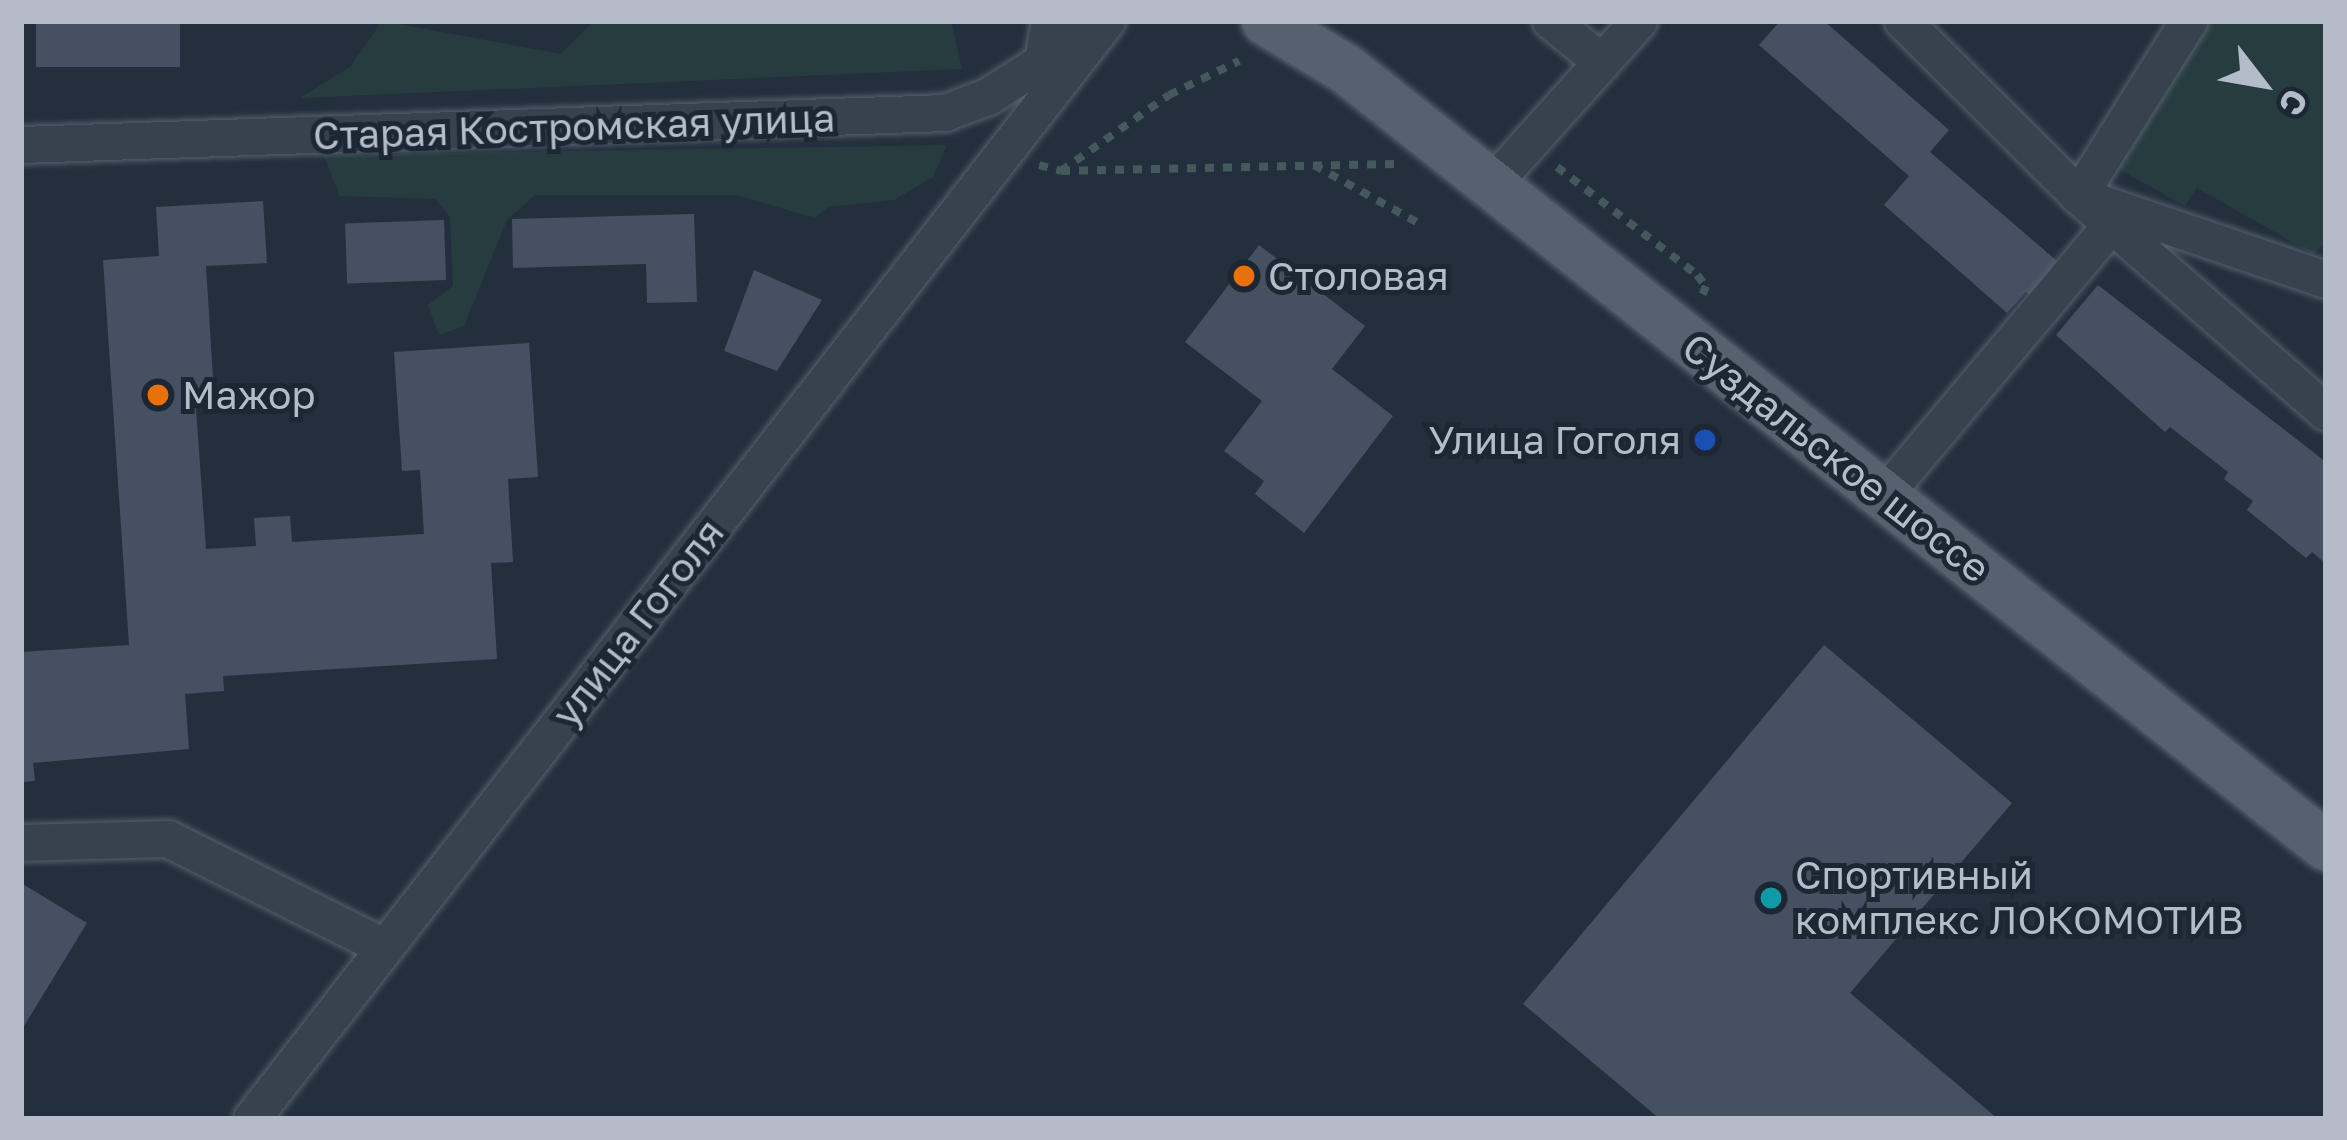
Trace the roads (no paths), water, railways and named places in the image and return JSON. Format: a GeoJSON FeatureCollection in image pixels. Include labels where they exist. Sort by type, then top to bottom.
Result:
{"type":"FeatureCollection","features":[{"type":"Feature","properties":{"kind":"main road","name":"Суздальское шоссе"},"geometry":{"type":"LineString","coordinates":[[1266,21],[1346,69],[2326,846]]}},
{"type":"Feature","properties":{"kind":"main road","name":"Суздальское шоссе"},"geometry":{"type":"LineString","coordinates":[[1303,21],[1346,69]]}},
{"type":"Feature","properties":{"kind":"street","name":"улица Гоголя"},"geometry":{"type":"LineString","coordinates":[[1027,145],[1050,21]]}},
{"type":"Feature","properties":{"kind":"street","name":"улица Гоголя"},"geometry":{"type":"LineString","coordinates":[[252,1119],[1027,145],[1103,21]]}},
{"type":"Feature","properties":{"kind":"street","name":"Старая Костромская улица"},"geometry":{"type":"LineString","coordinates":[[21,145],[914,116],[971,104],[1044,65],[1103,21]]}},
{"type":"Feature","properties":{"kind":"street"},"geometry":{"type":"LineString","coordinates":[[1550,21],[1598,59]]}},
{"type":"Feature","properties":{"kind":"street"},"geometry":{"type":"LineString","coordinates":[[1492,185],[1598,59],[1639,21]]}},
{"type":"Feature","properties":{"kind":"street"},"geometry":{"type":"LineString","coordinates":[[1903,21],[2079,196],[2326,412]]}},
{"type":"Feature","properties":{"kind":"street"},"geometry":{"type":"LineString","coordinates":[[2079,196],[2188,21]]}},
{"type":"Feature","properties":{"kind":"street"},"geometry":{"type":"LineString","coordinates":[[2079,196],[2326,280]]}},
{"type":"Feature","properties":{"kind":"street"},"geometry":{"type":"LineString","coordinates":[[1884,496],[2112,224]]}},
{"type":"Feature","properties":{"kind":"street"},"geometry":{"type":"LineString","coordinates":[[21,842],[168,839],[385,947]]}},
{"type":"Feature","properties":{"kind":"place","name":"Столовая"},"geometry":{"type":"Point","coordinates":[1244,276]}},
{"type":"Feature","properties":{"kind":"place","name":"Мажор"},"geometry":{"type":"Point","coordinates":[158,395]}},
{"type":"Feature","properties":{"kind":"place","name":"Улица Гоголя"},"geometry":{"type":"Point","coordinates":[1705,440]}},
{"type":"Feature","properties":{"kind":"place","name":"Спортивный комплекс ЛОКОМОТИВ"},"geometry":{"type":"Point","coordinates":[1771,898]}}]}
